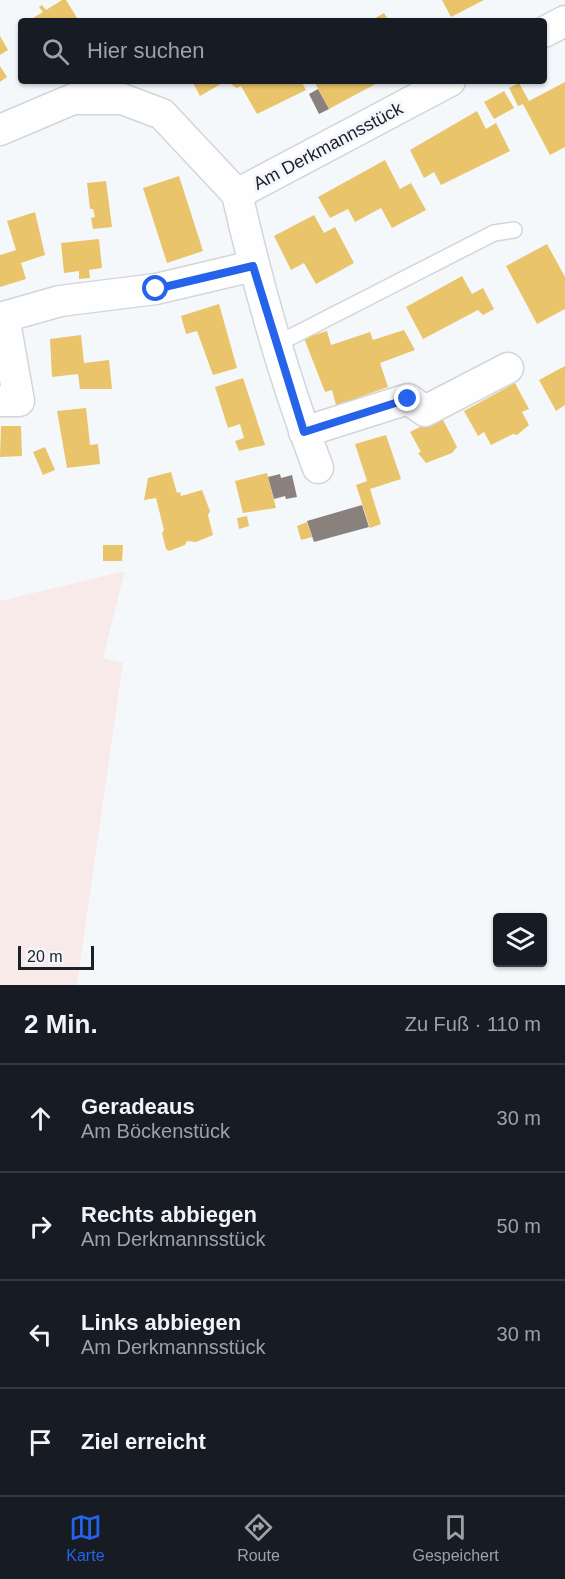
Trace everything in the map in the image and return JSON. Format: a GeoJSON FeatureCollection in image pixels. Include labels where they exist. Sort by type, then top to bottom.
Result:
{"type":"FeatureCollection","features":[{"type":"Feature","properties":{"kind":"street"},"geometry":{"type":"LineString","coordinates":[[547,30],[565,21]]}},
{"type":"Feature","properties":{"kind":"street","name":"Am Derkmannsstück"},"geometry":{"type":"LineString","coordinates":[[237,194],[444,84]]}},
{"type":"Feature","properties":{"kind":"street","name":"Am Derkmannsstück"},"geometry":{"type":"LineString","coordinates":[[0,130],[73,99],[122,99],[162,114],[237,194],[253,266],[304,432],[318,468]]}},
{"type":"Feature","properties":{"kind":"street"},"geometry":{"type":"LineString","coordinates":[[0,401],[19,401],[2,317],[60,301],[156,289],[253,266]]}},
{"type":"Feature","properties":{"kind":"street"},"geometry":{"type":"LineString","coordinates":[[304,432],[408,399],[425,411],[508,368]]}},
{"type":"Feature","properties":{"kind":"lane"},"geometry":{"type":"LineString","coordinates":[[277,344],[494,233],[514,230]]}},
{"type":"Feature","properties":{"kind":"shaded area"},"geometry":{"type":"Polygon","coordinates":[[[125,571],[103,658],[123,663],[77,985],[0,985],[0,601],[125,571]]]}},
{"type":"Feature","properties":{"kind":"building: Wohnen"},"geometry":{"type":"Polygon","coordinates":[[[66,0],[77,18],[33,18],[43,12],[39,7],[42,5],[46,10],[66,0]]]}},
{"type":"Feature","properties":{"kind":"building: Wohnen"},"geometry":{"type":"Polygon","coordinates":[[[442,0],[484,0],[451,17],[442,0]]]}},
{"type":"Feature","properties":{"kind":"building: Wohnen"},"geometry":{"type":"Polygon","coordinates":[[[384,13],[387,18],[375,18],[384,13]]]}},
{"type":"Feature","properties":{"kind":"building: Wohnen"},"geometry":{"type":"Polygon","coordinates":[[[0,36],[8,50],[0,55],[0,36]]]}},
{"type":"Feature","properties":{"kind":"building: Wohnen"},"geometry":{"type":"Polygon","coordinates":[[[0,66],[7,77],[0,82],[0,66]]]}},
{"type":"Feature","properties":{"kind":"building: Wohnen"},"geometry":{"type":"Polygon","coordinates":[[[565,82],[565,147],[550,155],[523,104],[518,106],[509,88],[520,84],[529,101],[565,82]]]}},
{"type":"Feature","properties":{"kind":"building: Wohnen"},"geometry":{"type":"Polygon","coordinates":[[[194,84],[221,84],[200,96],[194,84]]]}},
{"type":"Feature","properties":{"kind":"building: Wohnen"},"geometry":{"type":"Polygon","coordinates":[[[231,84],[303,84],[306,90],[257,114],[241,86],[237,88],[231,84]]]}},
{"type":"Feature","properties":{"kind":"building: Wohnen"},"geometry":{"type":"Polygon","coordinates":[[[316,84],[375,84],[329,109],[316,84]]]}},
{"type":"Feature","properties":{"kind":"building: Wohnen"},"geometry":{"type":"Polygon","coordinates":[[[504,91],[514,108],[494,119],[484,102],[504,91]]]}},
{"type":"Feature","properties":{"kind":"building: Wohnen"},"geometry":{"type":"Polygon","coordinates":[[[477,111],[486,129],[496,123],[510,151],[441,185],[434,172],[424,178],[410,150],[477,111]]]}},
{"type":"Feature","properties":{"kind":"building: Wohnen"},"geometry":{"type":"Polygon","coordinates":[[[385,160],[400,189],[411,183],[426,210],[392,228],[381,208],[355,222],[348,209],[330,218],[318,197],[385,160]]]}},
{"type":"Feature","properties":{"kind":"building: Wohnen"},"geometry":{"type":"Polygon","coordinates":[[[179,176],[203,251],[167,263],[143,188],[179,176]]]}},
{"type":"Feature","properties":{"kind":"building: Wohnen"},"geometry":{"type":"Polygon","coordinates":[[[106,181],[112,227],[93,229],[91,218],[95,217],[93,209],[90,209],[87,183],[106,181]]]}},
{"type":"Feature","properties":{"kind":"building: Wohnen"},"geometry":{"type":"Polygon","coordinates":[[[35,212],[45,255],[21,263],[26,279],[0,287],[0,255],[16,250],[7,221],[35,212]]]}},
{"type":"Feature","properties":{"kind":"building: Wohnen"},"geometry":{"type":"Polygon","coordinates":[[[314,215],[324,233],[335,227],[354,263],[316,284],[304,263],[291,270],[274,236],[314,215]]]}},
{"type":"Feature","properties":{"kind":"building: Wohnen"},"geometry":{"type":"Polygon","coordinates":[[[99,239],[102,268],[89,270],[90,278],[79,279],[79,271],[64,273],[61,243],[99,239]]]}},
{"type":"Feature","properties":{"kind":"building: Wohnen"},"geometry":{"type":"Polygon","coordinates":[[[547,244],[565,277],[565,309],[537,324],[506,266],[547,244]]]}},
{"type":"Feature","properties":{"kind":"building: Wohnen"},"geometry":{"type":"Polygon","coordinates":[[[462,276],[472,294],[483,288],[494,309],[483,315],[478,310],[423,339],[406,307],[462,276]]]}},
{"type":"Feature","properties":{"kind":"building: Wohnen"},"geometry":{"type":"Polygon","coordinates":[[[219,304],[237,368],[213,375],[197,331],[186,334],[181,316],[219,304]]]}},
{"type":"Feature","properties":{"kind":"building: Wohnen"},"geometry":{"type":"Polygon","coordinates":[[[404,330],[415,350],[380,363],[388,387],[357,398],[358,400],[336,405],[332,390],[325,392],[304,338],[327,331],[331,345],[370,332],[373,340],[404,330]]]}},
{"type":"Feature","properties":{"kind":"building: Wohnen"},"geometry":{"type":"Polygon","coordinates":[[[81,335],[84,363],[109,360],[112,389],[80,389],[78,374],[52,377],[50,339],[81,335]]]}},
{"type":"Feature","properties":{"kind":"building: Wohnen"},"geometry":{"type":"Polygon","coordinates":[[[565,366],[565,405],[556,411],[539,380],[565,366]]]}},
{"type":"Feature","properties":{"kind":"building: Wohnen"},"geometry":{"type":"Polygon","coordinates":[[[243,378],[265,445],[239,451],[235,441],[244,438],[240,424],[228,428],[215,387],[243,378]]]}},
{"type":"Feature","properties":{"kind":"building: Wohnen"},"geometry":{"type":"Polygon","coordinates":[[[515,383],[529,409],[522,412],[529,425],[517,435],[513,434],[491,445],[484,432],[478,436],[464,411],[515,383]]]}},
{"type":"Feature","properties":{"kind":"building: Wohnen"},"geometry":{"type":"Polygon","coordinates":[[[86,408],[90,445],[98,444],[100,464],[67,468],[57,411],[86,408]]]}},
{"type":"Feature","properties":{"kind":"building: Wohnen"},"geometry":{"type":"Polygon","coordinates":[[[441,416],[457,447],[452,453],[426,463],[418,453],[421,452],[410,432],[441,416]]]}},
{"type":"Feature","properties":{"kind":"building: Wohnen"},"geometry":{"type":"Polygon","coordinates":[[[1,426],[21,426],[22,456],[0,457],[1,426]]]}},
{"type":"Feature","properties":{"kind":"building: Wohnen"},"geometry":{"type":"Polygon","coordinates":[[[386,435],[401,479],[370,489],[381,524],[370,528],[356,485],[367,481],[355,444],[386,435]]]}},
{"type":"Feature","properties":{"kind":"building: Wohnen"},"geometry":{"type":"Polygon","coordinates":[[[45,447],[55,470],[43,475],[33,452],[45,447]]]}},
{"type":"Feature","properties":{"kind":"building: Wohnen"},"geometry":{"type":"Polygon","coordinates":[[[171,472],[177,493],[180,492],[181,496],[202,490],[210,511],[208,515],[213,535],[196,542],[187,541],[185,545],[169,551],[166,549],[162,533],[164,530],[156,498],[144,500],[148,478],[171,472]]]}},
{"type":"Feature","properties":{"kind":"building: Wohnen"},"geometry":{"type":"Polygon","coordinates":[[[267,473],[276,508],[243,513],[235,481],[267,473]]]}},
{"type":"Feature","properties":{"kind":"building: Wohnen"},"geometry":{"type":"Polygon","coordinates":[[[247,516],[249,526],[239,529],[237,518],[247,516]]]}},
{"type":"Feature","properties":{"kind":"building: Wohnen"},"geometry":{"type":"Polygon","coordinates":[[[307,522],[312,537],[301,540],[297,526],[307,522]]]}},
{"type":"Feature","properties":{"kind":"building: Wohnen"},"geometry":{"type":"Polygon","coordinates":[[[103,545],[123,545],[122,561],[103,561],[103,545]]]}},
{"type":"Feature","properties":{"kind":"building: Industrie"},"geometry":{"type":"Polygon","coordinates":[[[318,89],[329,109],[319,114],[309,94],[318,89]]]}},
{"type":"Feature","properties":{"kind":"building: Industrie"},"geometry":{"type":"Polygon","coordinates":[[[280,474],[281,478],[292,475],[297,497],[286,499],[285,496],[274,499],[268,477],[280,474]]]}},
{"type":"Feature","properties":{"kind":"building: Industrie"},"geometry":{"type":"Polygon","coordinates":[[[362,505],[369,527],[314,542],[307,521],[362,505]]]}},
{"type":"Feature","properties":{"kind":"route"},"geometry":{"type":"LineString","coordinates":[[156,289],[253,266],[304,432],[408,399]]}}]}
